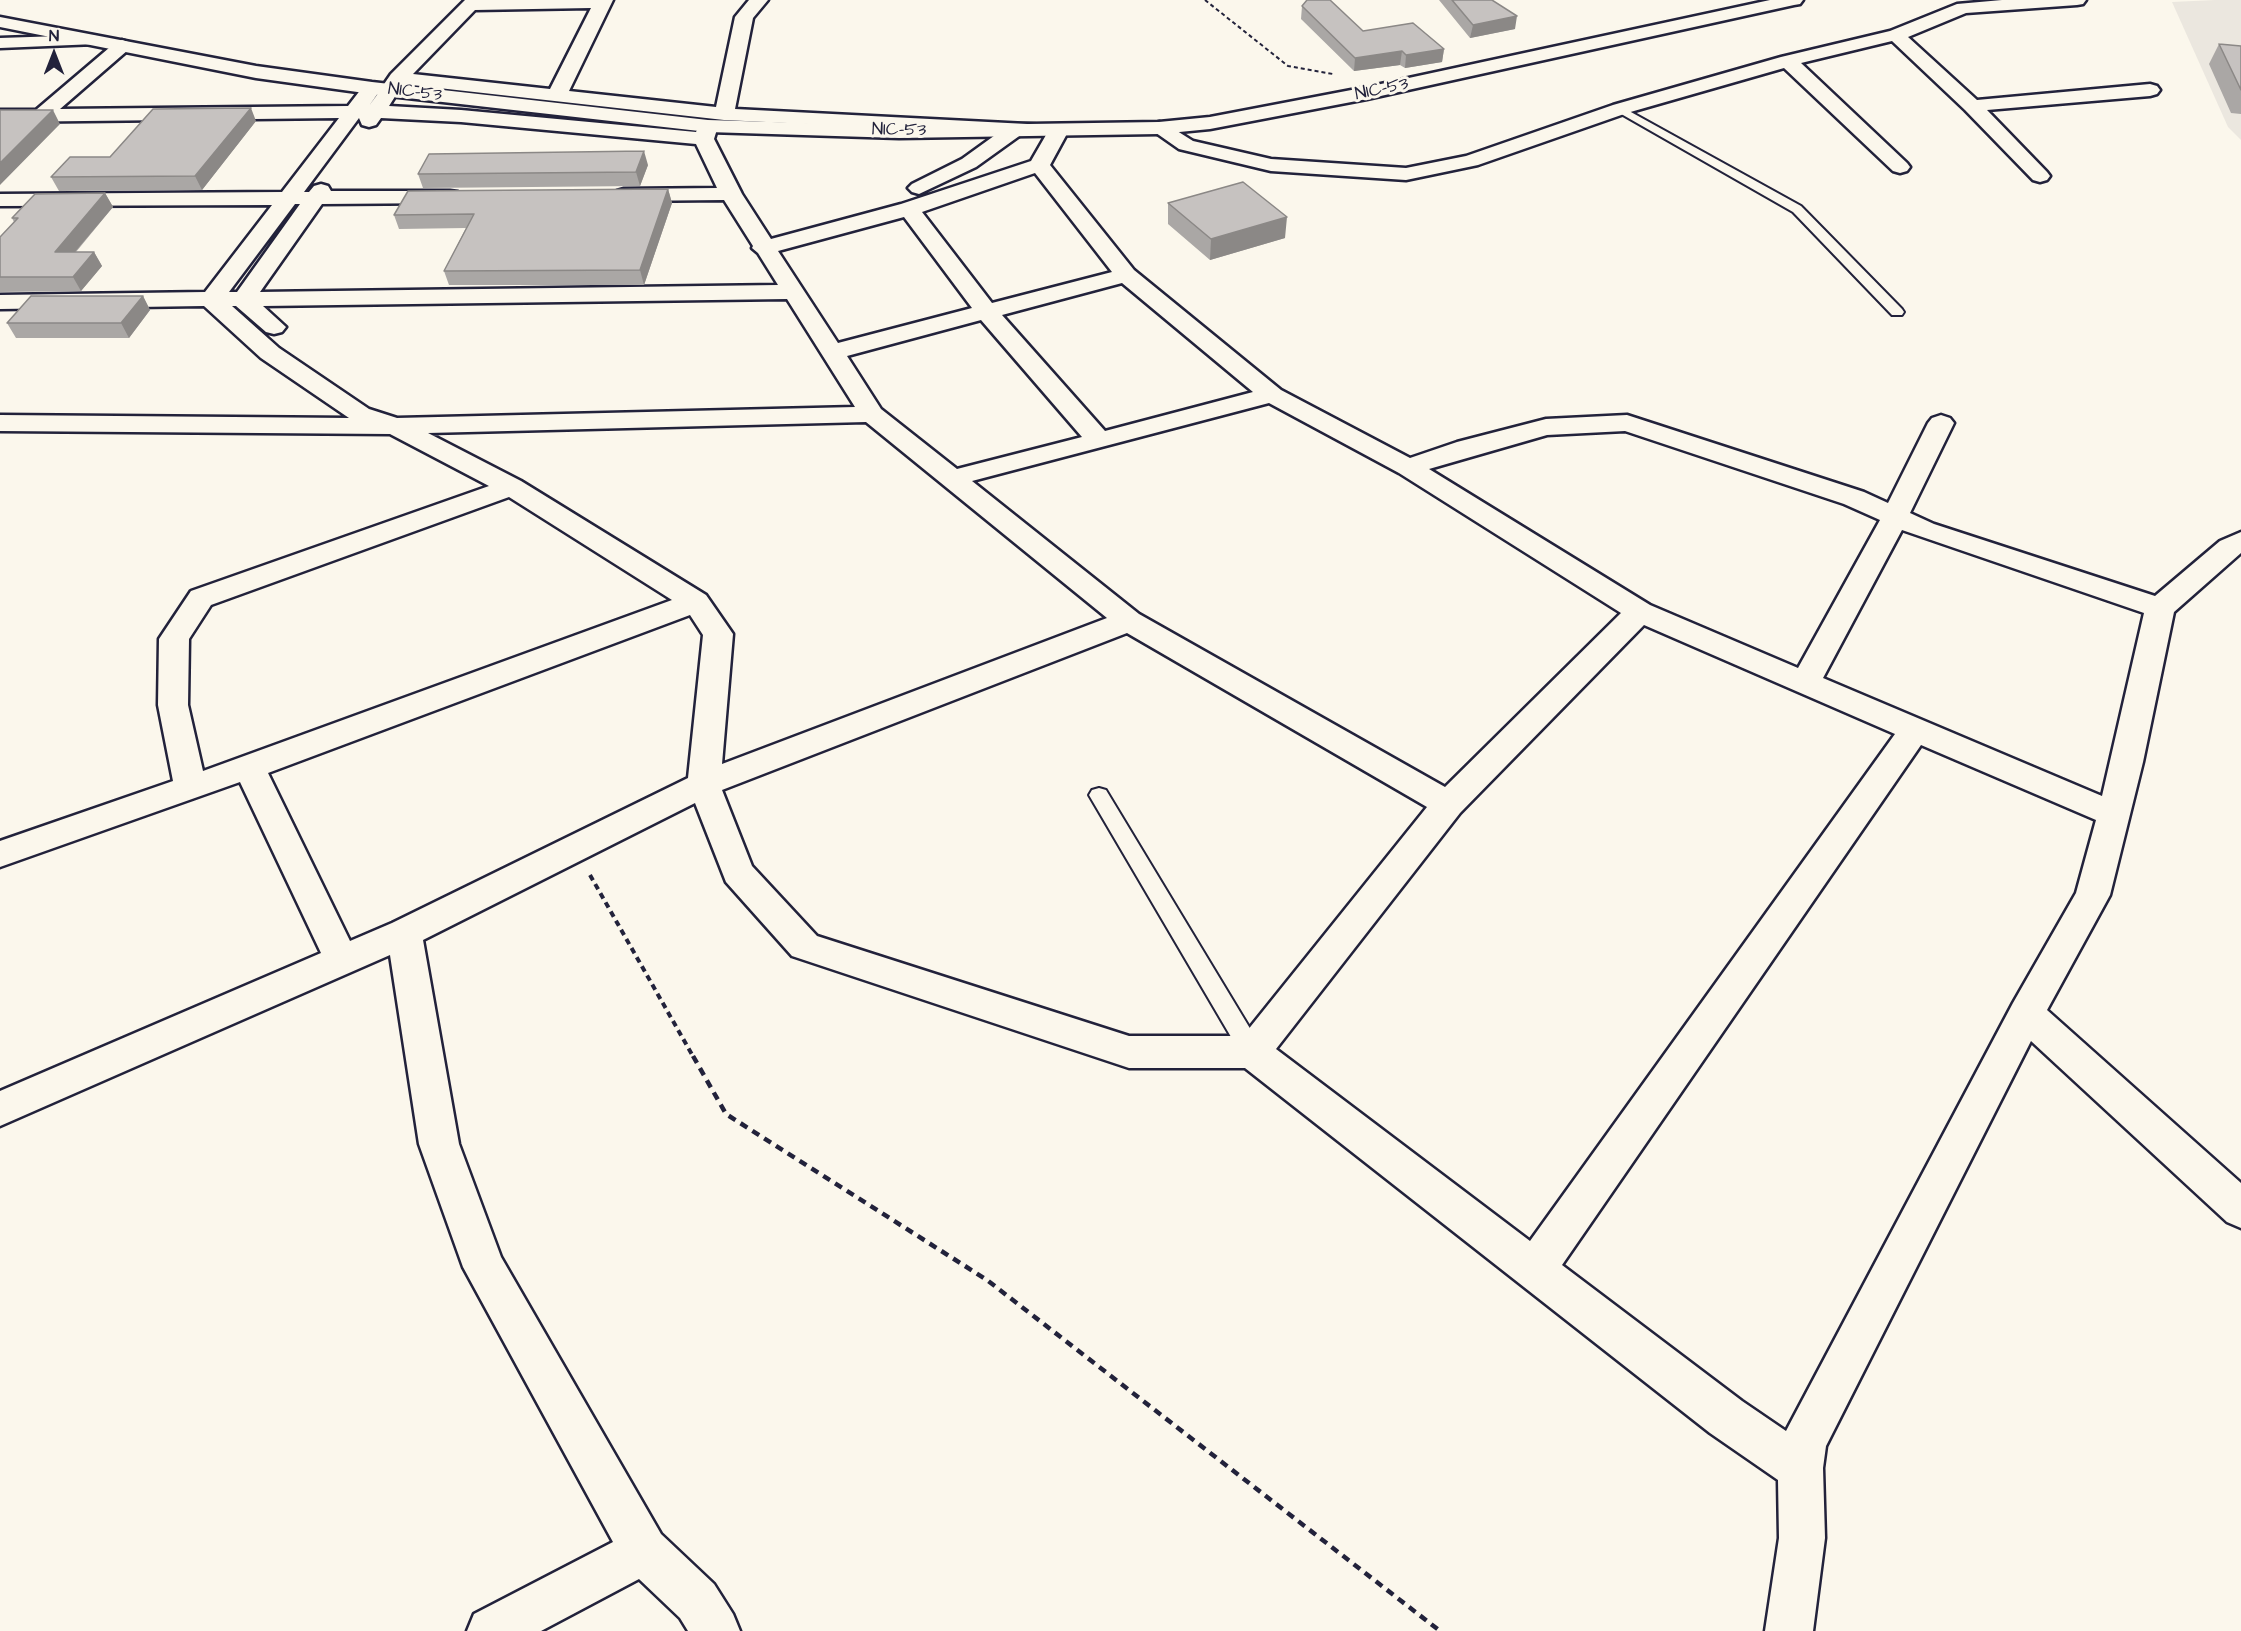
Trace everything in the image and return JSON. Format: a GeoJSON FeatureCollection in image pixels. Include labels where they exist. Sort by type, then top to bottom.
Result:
{"type":"FeatureCollection","features":[{"type":"Feature","properties":{"kind":"street"},"geometry":{"type":"LineString","coordinates":[[759,0],[744,17],[712,126],[731,194],[763,248],[795,292],[872,414],[1129,621],[1448,804]]}},
{"type":"Feature","properties":{"kind":"street","name":"NIC-53"},"geometry":{"type":"LineString","coordinates":[[0,22],[256,72],[387,85],[712,126],[899,132],[1159,128],[1210,123],[1367,93],[1794,0]]}},
{"type":"Feature","properties":{"kind":"street"},"geometry":{"type":"LineString","coordinates":[[1941,0],[1963,8]]}},
{"type":"Feature","properties":{"kind":"street"},"geometry":{"type":"LineString","coordinates":[[1159,128],[1186,145],[1271,165],[1406,174],[1472,161],[1620,109],[1788,61],[1896,35],[1963,8],[2077,0]]}},
{"type":"Feature","properties":{"kind":"street"},"geometry":{"type":"LineString","coordinates":[[211,300],[352,112],[387,85],[473,3],[603,2],[556,97]]}},
{"type":"Feature","properties":{"kind":"street"},"geometry":{"type":"LineString","coordinates":[[1896,35],[1972,106],[2040,176]]}},
{"type":"Feature","properties":{"kind":"street"},"geometry":{"type":"LineString","coordinates":[[0,44],[90,40]]}},
{"type":"Feature","properties":{"kind":"street"},"geometry":{"type":"LineString","coordinates":[[41,116],[122,46]]}},
{"type":"Feature","properties":{"kind":"street"},"geometry":{"type":"LineString","coordinates":[[1788,61],[1900,167]]}},
{"type":"Feature","properties":{"kind":"street"},"geometry":{"type":"LineString","coordinates":[[387,85],[556,97],[712,126]]}},
{"type":"Feature","properties":{"kind":"street"},"geometry":{"type":"LineString","coordinates":[[243,300],[375,112],[387,85]]}},
{"type":"Feature","properties":{"kind":"street"},"geometry":{"type":"LineString","coordinates":[[1972,106],[2150,90]]}},
{"type":"Feature","properties":{"kind":"street"},"geometry":{"type":"LineString","coordinates":[[0,116],[375,112],[712,126],[1059,130],[1039,165],[909,209],[763,248]]}},
{"type":"Feature","properties":{"kind":"street"},"geometry":{"type":"LineString","coordinates":[[836,228],[969,163],[1015,130]]}},
{"type":"Feature","properties":{"kind":"street"},"geometry":{"type":"LineString","coordinates":[[1039,165],[1126,275],[1272,395],[1408,467],[1640,612],[2114,814]]}},
{"type":"Feature","properties":{"kind":"street"},"geometry":{"type":"LineString","coordinates":[[600,195],[731,194]]}},
{"type":"Feature","properties":{"kind":"street"},"geometry":{"type":"LineString","coordinates":[[0,200],[470,197]]}},
{"type":"Feature","properties":{"kind":"street"},"geometry":{"type":"LineString","coordinates":[[909,209],[985,310],[1099,440]]}},
{"type":"Feature","properties":{"kind":"street"},"geometry":{"type":"LineString","coordinates":[[832,352],[985,310],[1126,275]]}},
{"type":"Feature","properties":{"kind":"street"},"geometry":{"type":"LineString","coordinates":[[0,302],[795,292]]}},
{"type":"Feature","properties":{"kind":"street"},"geometry":{"type":"LineString","coordinates":[[211,300],[270,353],[360,414],[395,426],[512,487],[696,602],[718,634],[704,784],[738,873],[805,946],[1128,1052],[1252,1052],[1726,1416],[1800,1468]]}},
{"type":"Feature","properties":{"kind":"street"},"geometry":{"type":"LineString","coordinates":[[243,300],[288,339]]}},
{"type":"Feature","properties":{"kind":"street"},"geometry":{"type":"LineString","coordinates":[[950,479],[1272,395]]}},
{"type":"Feature","properties":{"kind":"street"},"geometry":{"type":"LineString","coordinates":[[0,423],[395,426],[872,414]]}},
{"type":"Feature","properties":{"kind":"street"},"geometry":{"type":"LineString","coordinates":[[1408,467],[1466,448],[1546,427],[1627,423],[1854,498],[1924,530],[2160,608]]}},
{"type":"Feature","properties":{"kind":"street"},"geometry":{"type":"LineString","coordinates":[[1806,683],[1895,517],[1941,423]]}},
{"type":"Feature","properties":{"kind":"street"},"geometry":{"type":"LineString","coordinates":[[190,787],[173,705],[174,639],[201,598],[512,487]]}},
{"type":"Feature","properties":{"kind":"street"},"geometry":{"type":"LineString","coordinates":[[1789,1631],[1802,1538],[1800,1468],[1804,1443],[2026,1014],[2093,895],[2127,762],[2160,608],[2230,547],[2241,541]]}},
{"type":"Feature","properties":{"kind":"street"},"geometry":{"type":"LineString","coordinates":[[0,854],[249,767],[696,602]]}},
{"type":"Feature","properties":{"kind":"street"},"geometry":{"type":"LineString","coordinates":[[1252,1052],[1448,804],[1640,612]]}},
{"type":"Feature","properties":{"kind":"street"},"geometry":{"type":"LineString","coordinates":[[0,1109],[404,933],[704,784],[1129,621]]}},
{"type":"Feature","properties":{"kind":"street"},"geometry":{"type":"LineString","coordinates":[[1535,1269],[1915,730]]}},
{"type":"Feature","properties":{"kind":"street"},"geometry":{"type":"LineString","coordinates":[[249,767],[342,960]]}},
{"type":"Feature","properties":{"kind":"street"},"geometry":{"type":"LineString","coordinates":[[404,933],[438,1144],[484,1267],[644,1551],[698,1601],[716,1631]]}},
{"type":"Feature","properties":{"kind":"street"},"geometry":{"type":"LineString","coordinates":[[2026,1014],[2241,1209]]}},
{"type":"Feature","properties":{"kind":"street"},"geometry":{"type":"LineString","coordinates":[[490,1631],[644,1551]]}},
{"type":"Feature","properties":{"kind":"lane"},"geometry":{"type":"LineString","coordinates":[[1620,109],[1797,209],[1897,312]]}},
{"type":"Feature","properties":{"kind":"lane"},"geometry":{"type":"LineString","coordinates":[[1099,795],[1252,1052]]}},
{"type":"Feature","properties":{"kind":"path"},"geometry":{"type":"LineString","coordinates":[[1204,0],[1288,66],[1328,72],[1357,84],[1367,93]]}},
{"type":"Feature","properties":{"kind":"path"},"geometry":{"type":"LineString","coordinates":[[574,848],[726,1114],[987,1280],[1440,1631]]}},
{"type":"Feature","properties":{"kind":"shaded area"},"geometry":{"type":"Polygon","coordinates":[[[2241,0],[2241,140],[2228,127],[2172,2],[2241,0]]]}},
{"type":"Feature","properties":{"kind":"building"},"geometry":{"type":"Polygon","coordinates":[[[1307,0],[1330,0],[1363,31],[1413,23],[1444,49],[1406,55],[1402,51],[1355,58],[1302,6],[1307,0]]]}},
{"type":"Feature","properties":{"kind":"building"},"geometry":{"type":"Polygon","coordinates":[[[1452,0],[1492,0],[1517,16],[1473,25],[1452,0]]]}},
{"type":"Feature","properties":{"kind":"building"},"geometry":{"type":"Polygon","coordinates":[[[2219,44],[2241,46],[2241,90],[2219,44]]]}},
{"type":"Feature","properties":{"kind":"building"},"geometry":{"type":"Polygon","coordinates":[[[251,108],[195,176],[51,177],[70,157],[110,157],[153,109],[251,108]]]}},
{"type":"Feature","properties":{"kind":"building"},"geometry":{"type":"Polygon","coordinates":[[[0,110],[53,110],[0,163],[0,110]]]}},
{"type":"Feature","properties":{"kind":"building"},"geometry":{"type":"Polygon","coordinates":[[[644,151],[636,172],[418,174],[429,154],[644,151]]]}},
{"type":"Feature","properties":{"kind":"building"},"geometry":{"type":"Polygon","coordinates":[[[1243,182],[1287,217],[1211,239],[1168,203],[1243,182]]]}},
{"type":"Feature","properties":{"kind":"building"},"geometry":{"type":"Polygon","coordinates":[[[668,189],[640,270],[444,271],[474,214],[394,215],[408,191],[668,189]]]}},
{"type":"Feature","properties":{"kind":"building"},"geometry":{"type":"Polygon","coordinates":[[[105,193],[55,252],[94,252],[73,277],[0,277],[0,237],[18,218],[12,218],[35,194],[105,193]]]}},
{"type":"Feature","properties":{"kind":"building"},"geometry":{"type":"Polygon","coordinates":[[[31,296],[143,296],[121,323],[7,323],[31,296]]]}}]}
